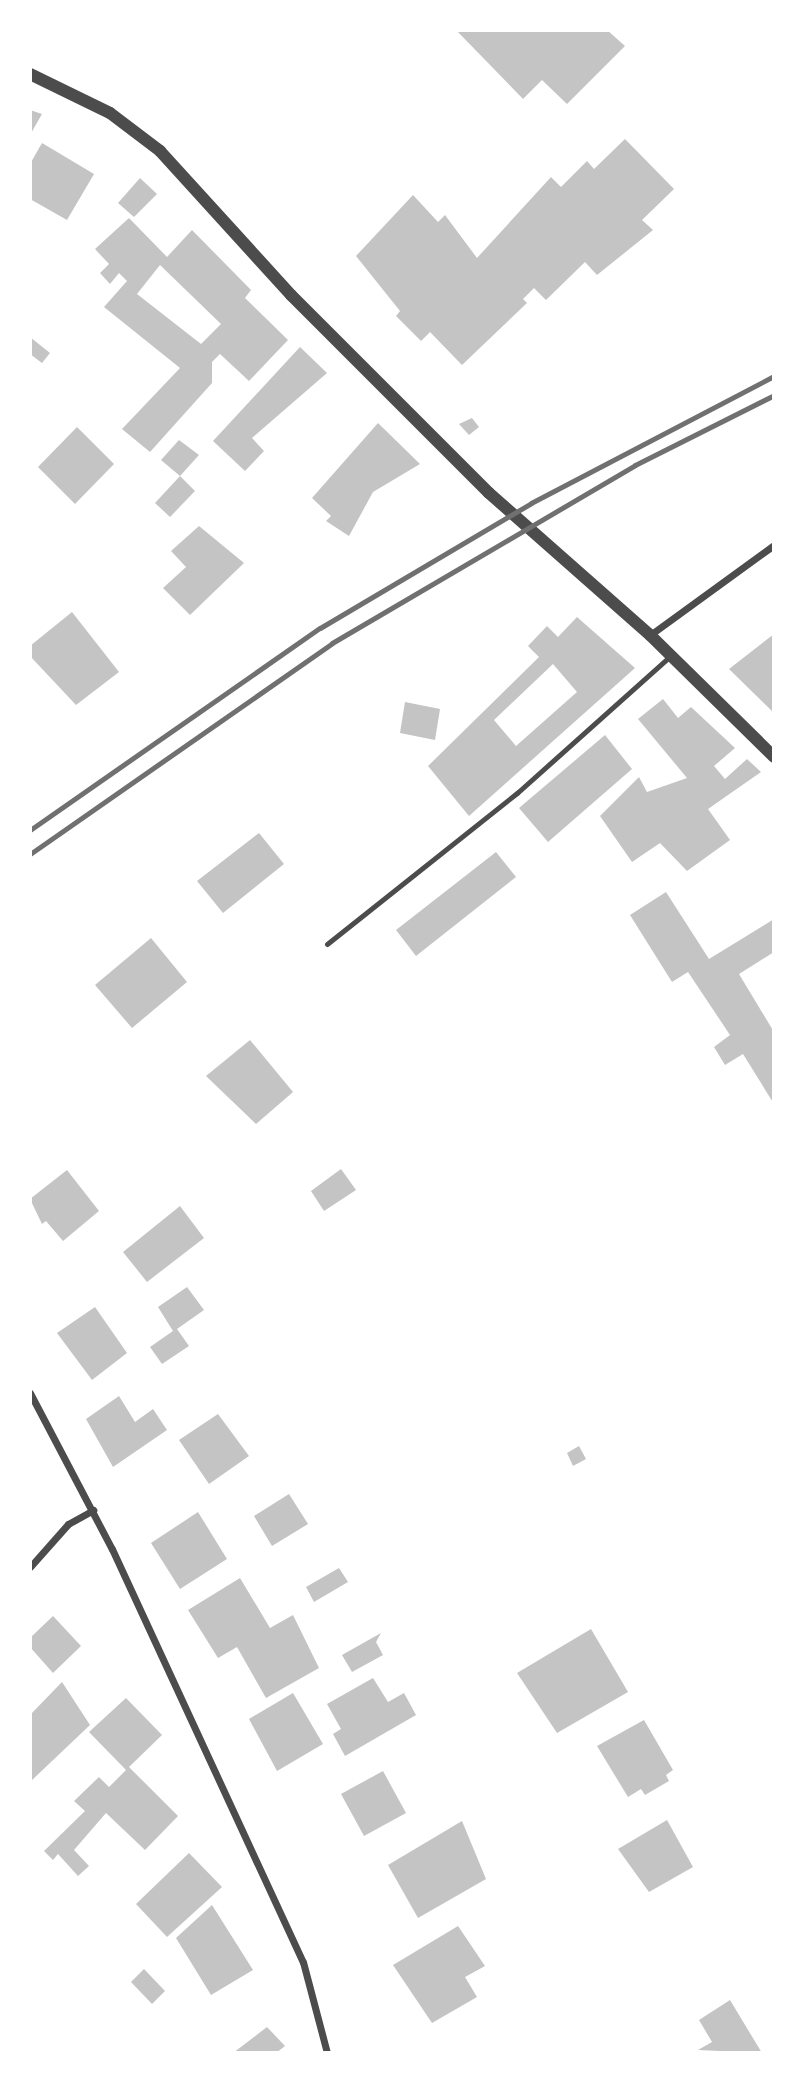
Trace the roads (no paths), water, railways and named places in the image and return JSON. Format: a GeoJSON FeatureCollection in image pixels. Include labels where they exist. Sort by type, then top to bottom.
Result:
{"type":"FeatureCollection","features":[{"type":"Feature","properties":{"kind":"street"},"geometry":{"type":"LineString","coordinates":[[30,74],[110,113],[160,151],[479,484],[650,635],[774,757]]}},
{"type":"Feature","properties":{"kind":"street"},"geometry":{"type":"LineString","coordinates":[[650,635],[774,545]]}},
{"type":"Feature","properties":{"kind":"street"},"geometry":{"type":"LineString","coordinates":[[30,1393],[93,1510],[303,1962],[327,2053]]}},
{"type":"Feature","properties":{"kind":"street"},"geometry":{"type":"LineString","coordinates":[[30,1567],[68,1524],[93,1510]]}},
{"type":"Feature","properties":{"kind":"lane"},"geometry":{"type":"LineString","coordinates":[[327,944],[527,785],[671,655]]}},
{"type":"Feature","properties":{"kind":"railway"},"geometry":{"type":"LineString","coordinates":[[30,830],[320,628],[531,503],[774,376]]}},
{"type":"Feature","properties":{"kind":"railway"},"geometry":{"type":"LineString","coordinates":[[30,854],[332,643],[635,465],[774,395]]}}]}
